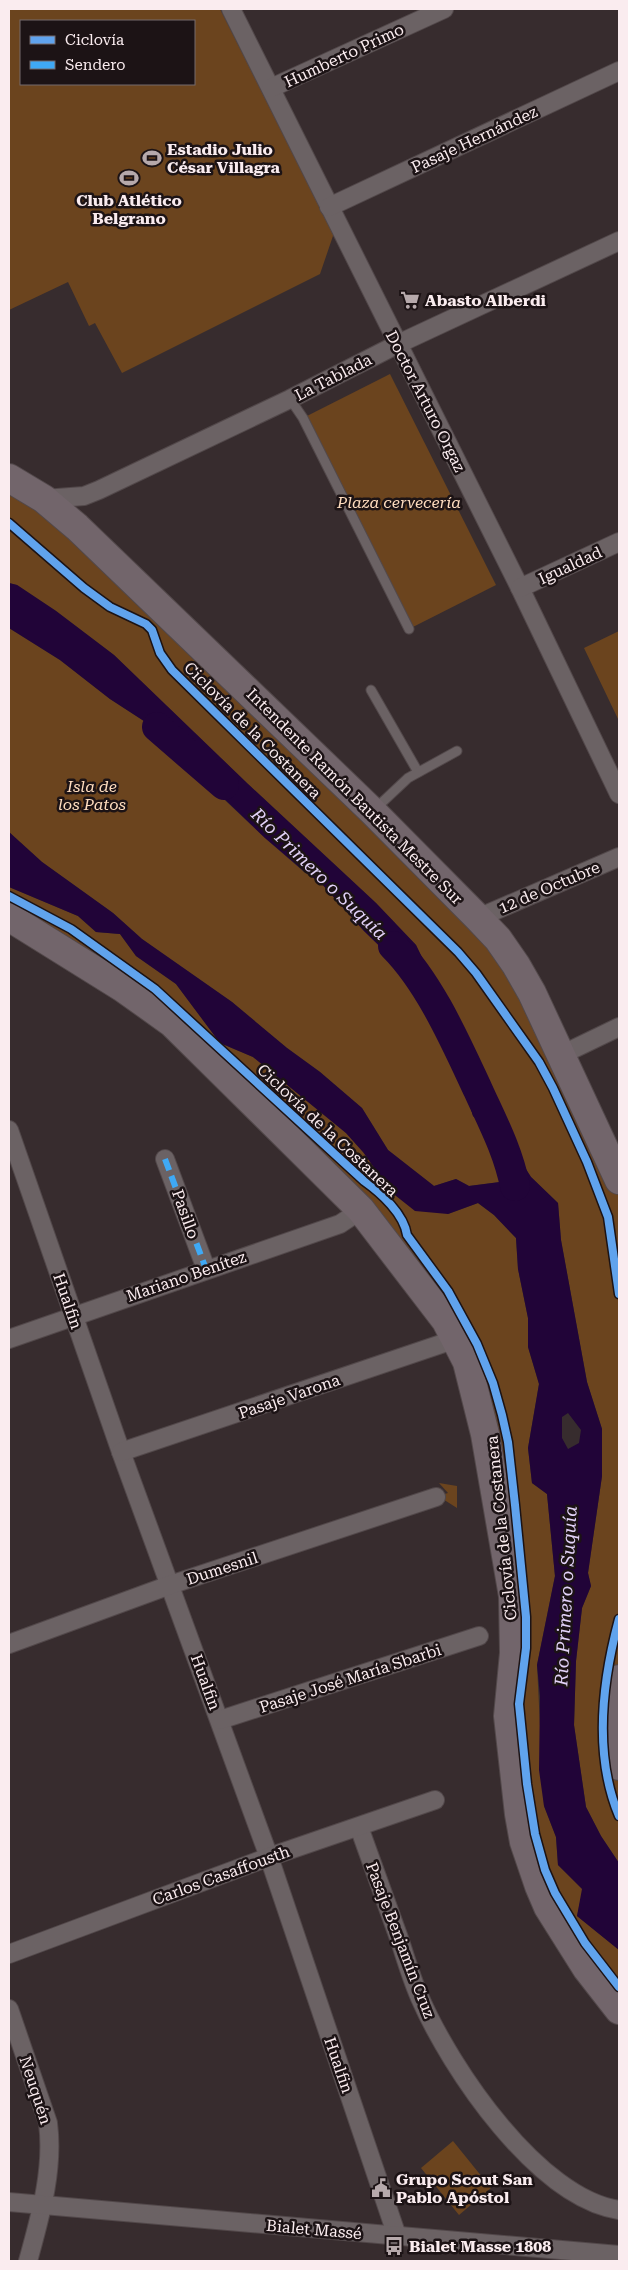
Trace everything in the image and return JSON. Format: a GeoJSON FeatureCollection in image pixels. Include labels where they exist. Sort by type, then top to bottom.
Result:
{"type":"FeatureCollection","features":[{"type":"Feature","properties":{"kind":"main road","name":"Intendente Ramón Bautista Mestre Sur"},"geometry":{"type":"LineString","coordinates":[[9,478],[44,499],[78,527],[372,811],[498,940],[516,965],[561,1055],[619,1180]]}},
{"type":"Feature","properties":{"kind":"main road"},"geometry":{"type":"LineString","coordinates":[[9,917],[123,988],[172,1023],[361,1210],[446,1321],[467,1362],[485,1434],[513,1596],[514,1653],[508,1716],[518,1814],[524,1842],[548,1906],[587,1969],[619,2010]]}},
{"type":"Feature","properties":{"kind":"main road"},"geometry":{"type":"LineString","coordinates":[[619,1679],[615,1709],[615,1734],[619,1766]]}},
{"type":"Feature","properties":{"kind":"street","name":"Doctor Arturo Orgaz"},"geometry":{"type":"LineString","coordinates":[[231,9],[520,588],[619,794]]}},
{"type":"Feature","properties":{"kind":"street","name":"Humberto Primo"},"geometry":{"type":"LineString","coordinates":[[271,88],[444,9]]}},
{"type":"Feature","properties":{"kind":"street","name":"Pasaje Hernández"},"geometry":{"type":"LineString","coordinates":[[329,207],[619,71]]}},
{"type":"Feature","properties":{"kind":"street","name":"La Tablada"},"geometry":{"type":"LineString","coordinates":[[44,499],[84,496],[99,490],[290,399],[398,344],[619,241]]}},
{"type":"Feature","properties":{"kind":"street","name":"Igualdad"},"geometry":{"type":"LineString","coordinates":[[520,588],[619,542]]}},
{"type":"Feature","properties":{"kind":"street","name":"12 de Octubre"},"geometry":{"type":"LineString","coordinates":[[478,918],[619,857]]}},
{"type":"Feature","properties":{"kind":"street"},"geometry":{"type":"LineString","coordinates":[[561,1055],[619,1027]]}},
{"type":"Feature","properties":{"kind":"street","name":"Hualfin"},"geometry":{"type":"LineString","coordinates":[[9,1130],[121,1452],[269,1857],[397,2236]]}},
{"type":"Feature","properties":{"kind":"street","name":"Pasillo"},"geometry":{"type":"LineString","coordinates":[[166,1159],[206,1269]]}},
{"type":"Feature","properties":{"kind":"street","name":"Mariano Benítez"},"geometry":{"type":"LineString","coordinates":[[9,1339],[73,1315],[340,1224],[361,1210]]}},
{"type":"Feature","properties":{"kind":"street","name":"Pasaje Varona"},"geometry":{"type":"LineString","coordinates":[[121,1452],[456,1339]]}},
{"type":"Feature","properties":{"kind":"street","name":"Dumesnil"},"geometry":{"type":"LineString","coordinates":[[9,1644],[170,1585],[436,1497]]}},
{"type":"Feature","properties":{"kind":"street","name":"Pasaje José María Sbarbi"},"geometry":{"type":"LineString","coordinates":[[220,1720],[479,1636]]}},
{"type":"Feature","properties":{"kind":"street","name":"Carlos Casaffousth"},"geometry":{"type":"LineString","coordinates":[[9,1954],[269,1857],[435,1800]]}},
{"type":"Feature","properties":{"kind":"street","name":"Pasaje Benjamín Cruz"},"geometry":{"type":"LineString","coordinates":[[359,1827],[419,1998],[434,2028],[473,2090],[524,2154],[551,2177],[583,2196],[619,2210]]}},
{"type":"Feature","properties":{"kind":"street","name":"Neuquén"},"geometry":{"type":"LineString","coordinates":[[9,2009],[48,2124],[49,2154],[43,2206],[28,2261]]}},
{"type":"Feature","properties":{"kind":"street","name":"Bialet Massé"},"geometry":{"type":"LineString","coordinates":[[9,2202],[619,2255]]}},
{"type":"Feature","properties":{"kind":"lane"},"geometry":{"type":"LineString","coordinates":[[290,399],[302,418],[409,629]]}},
{"type":"Feature","properties":{"kind":"lane"},"geometry":{"type":"LineString","coordinates":[[371,690],[418,772]]}},
{"type":"Feature","properties":{"kind":"lane"},"geometry":{"type":"LineString","coordinates":[[372,811],[408,778],[457,751]]}},
{"type":"Feature","properties":{"kind":"green space","name":"Estadio Julio César Villagra"},"geometry":{"type":"Polygon","coordinates":[[[9,9],[220,9],[334,233],[320,274],[122,373],[95,323],[89,326],[68,282],[9,310],[9,9]]]}},
{"type":"Feature","properties":{"kind":"green space","name":"Plaza cervecería"},"geometry":{"type":"Polygon","coordinates":[[[390,374],[496,585],[409,629],[303,418],[390,374]]]}},
{"type":"Feature","properties":{"kind":"green space"},"geometry":{"type":"Polygon","coordinates":[[[9,478],[478,918],[619,1180],[619,1863],[601,1836],[586,1807],[574,1725],[576,1661],[582,1608],[591,1586],[588,1573],[602,1476],[602,1429],[587,1382],[561,1240],[558,1203],[531,1177],[522,1163],[507,1121],[486,1086],[470,1042],[430,974],[416,945],[376,903],[248,784],[114,655],[56,611],[17,585],[9,583],[9,478]]]}},
{"type":"Feature","properties":{"kind":"green space","name":"Isla de los Patos"},"geometry":{"type":"Polygon","coordinates":[[[9,628],[60,660],[110,699],[147,723],[167,754],[194,754],[192,769],[265,838],[304,872],[321,883],[364,931],[398,964],[417,976],[435,997],[448,1021],[473,1116],[504,1141],[505,1161],[500,1182],[469,1186],[456,1179],[434,1186],[388,1150],[362,1108],[320,1072],[287,1048],[232,1002],[142,939],[113,913],[42,862],[9,832],[9,628]]]}},
{"type":"Feature","properties":{"kind":"green space"},"geometry":{"type":"Polygon","coordinates":[[[619,631],[619,721],[584,648],[619,631]]]}},
{"type":"Feature","properties":{"kind":"green space"},"geometry":{"type":"Polygon","coordinates":[[[9,887],[78,916],[96,932],[120,934],[136,956],[176,984],[220,1043],[253,1057],[346,1133],[363,1152],[448,1214],[478,1203],[494,1215],[516,1238],[518,1269],[528,1318],[528,1347],[539,1384],[528,1448],[532,1483],[547,1494],[555,1576],[537,1665],[544,1806],[556,1837],[558,1865],[583,1889],[577,1916],[619,1950],[619,2010],[530,1861],[515,1631],[446,1321],[172,1023],[9,917],[9,887]]]}},
{"type":"Feature","properties":{"kind":"green space"},"geometry":{"type":"Polygon","coordinates":[[[439,1483],[457,1486],[457,1508],[438,1496],[448,1493],[439,1483]]]}},
{"type":"Feature","properties":{"kind":"green space"},"geometry":{"type":"Polygon","coordinates":[[[453,2141],[491,2188],[459,2215],[421,2168],[453,2141]]]}},
{"type":"Feature","properties":{"kind":"water"},"geometry":{"type":"Polygon","coordinates":[[[9,583],[17,585],[56,611],[114,655],[248,784],[376,903],[416,945],[430,974],[470,1042],[486,1086],[507,1121],[522,1163],[531,1177],[558,1203],[561,1240],[587,1382],[602,1429],[602,1476],[588,1573],[591,1586],[582,1608],[576,1661],[574,1725],[586,1807],[601,1836],[619,1863],[619,1950],[577,1916],[582,1889],[558,1865],[556,1837],[544,1806],[539,1770],[540,1696],[537,1665],[555,1576],[547,1494],[532,1483],[528,1448],[539,1384],[528,1347],[528,1318],[518,1269],[516,1238],[494,1215],[478,1203],[448,1214],[415,1211],[391,1192],[363,1152],[346,1133],[253,1057],[220,1043],[176,984],[136,956],[120,934],[96,932],[78,916],[9,887],[9,832],[42,862],[113,913],[142,939],[232,1002],[287,1048],[320,1072],[362,1108],[388,1150],[434,1186],[456,1179],[469,1186],[500,1182],[505,1161],[504,1142],[473,1116],[448,1021],[435,997],[417,976],[398,964],[364,931],[321,883],[265,838],[192,768],[194,754],[167,754],[147,723],[110,699],[60,660],[9,628],[9,583]],[[568,1413],[562,1417],[562,1438],[568,1449],[579,1443],[581,1430],[568,1413]]]}},
{"type":"Feature","properties":{"kind":"waterway","name":"Río Primero o Suquía"},"geometry":{"type":"LineString","coordinates":[[157,727],[224,785]]}},
{"type":"Feature","properties":{"kind":"waterway","name":"Río Primero o Suquía"},"geometry":{"type":"LineString","coordinates":[[393,946],[419,977],[441,1014],[499,1137],[515,1186]]}},
{"type":"Feature","properties":{"kind":"marked path"},"geometry":{"type":"LineString","coordinates":[[165,1159],[206,1269]]}},
{"type":"Feature","properties":{"kind":"cycle path","name":"Ciclovía de la Costanera"},"geometry":{"type":"LineString","coordinates":[[9,523],[84,588],[110,607],[146,624],[152,630],[160,653],[172,670],[458,952],[476,973],[539,1062],[587,1162],[608,1217],[619,1294]]}},
{"type":"Feature","properties":{"kind":"cycle path","name":"Ciclovía de la Costanera"},"geometry":{"type":"LineString","coordinates":[[9,896],[71,929],[155,989],[391,1205],[401,1219],[407,1235],[448,1291],[477,1344],[493,1383],[508,1442],[526,1617],[526,1648],[519,1704],[527,1784],[535,1834],[545,1870],[555,1893],[585,1943],[619,1987]]}},
{"type":"Feature","properties":{"kind":"cycle path"},"geometry":{"type":"LineString","coordinates":[[619,1619],[608,1668],[603,1718],[606,1768],[619,1816]]}},
{"type":"Feature","properties":{"kind":"place","name":"Estadio Julio César Villagra"},"geometry":{"type":"Point","coordinates":[152,158]}},
{"type":"Feature","properties":{"kind":"place","name":"Club Atlético Belgrano"},"geometry":{"type":"Point","coordinates":[129,178]}},
{"type":"Feature","properties":{"kind":"place","name":"Abasto Alberdi"},"geometry":{"type":"Point","coordinates":[410,300]}},
{"type":"Feature","properties":{"kind":"place","name":"Grupo Scout San Pablo Apóstol"},"geometry":{"type":"Point","coordinates":[381,2188]}},
{"type":"Feature","properties":{"kind":"place","name":"Bialet Masse 1808"},"geometry":{"type":"Point","coordinates":[394,2246]}}]}
